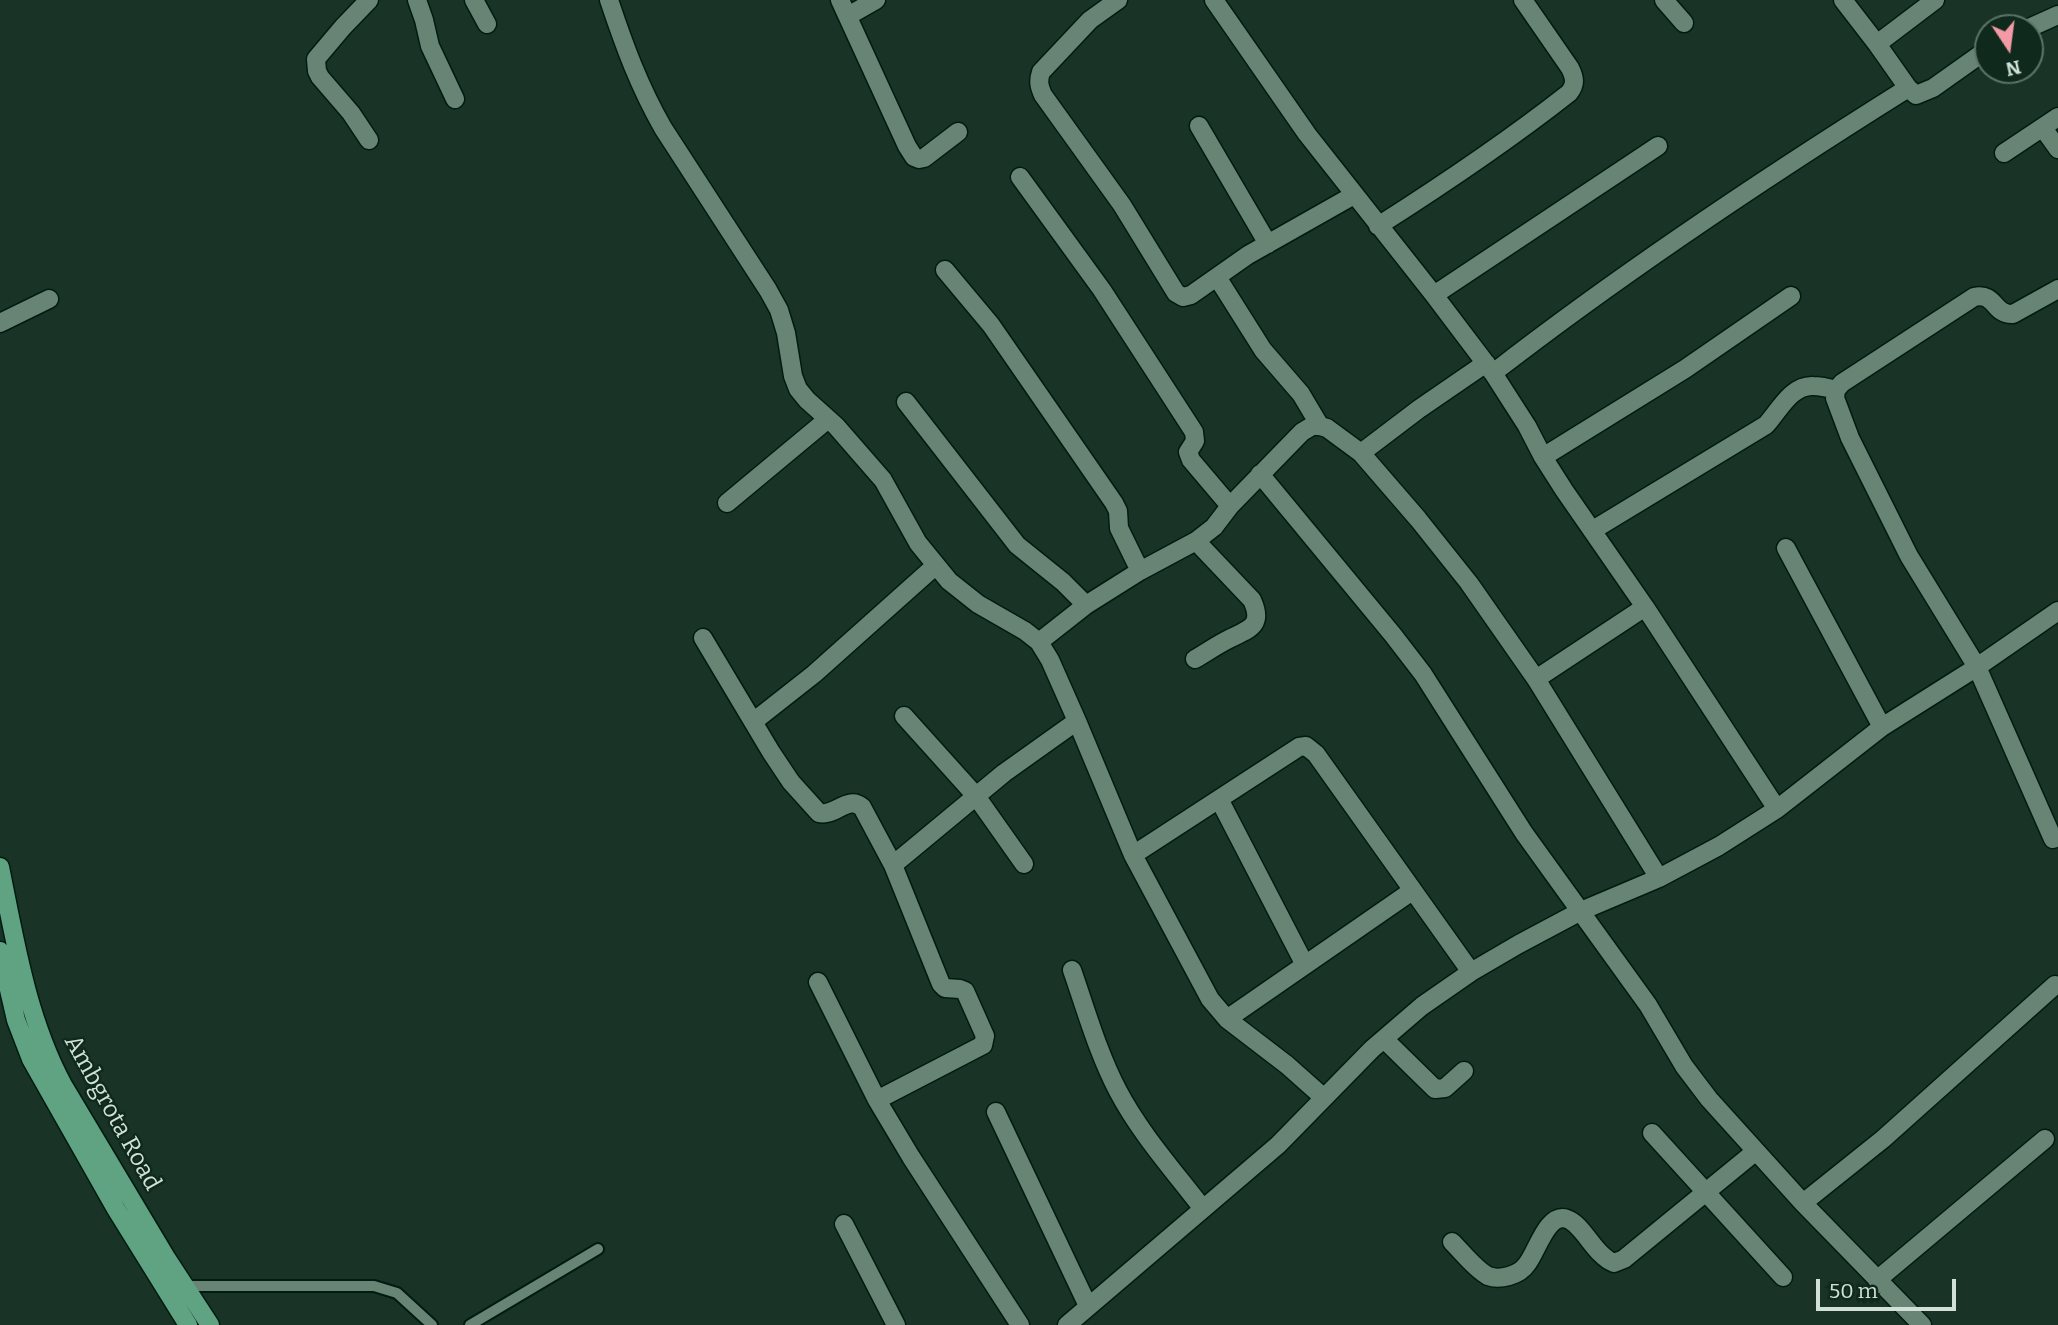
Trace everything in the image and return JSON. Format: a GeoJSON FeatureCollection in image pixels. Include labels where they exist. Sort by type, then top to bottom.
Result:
{"type":"FeatureCollection","features":[{"type":"Feature","properties":{"kind":"main road","name":"Ambgrota Road"},"geometry":{"type":"LineString","coordinates":[[0,867],[26,985],[50,1059],[63,1085],[210,1325]]}},
{"type":"Feature","properties":{"kind":"main road"},"geometry":{"type":"LineString","coordinates":[[0,951],[3,981],[31,1059],[116,1209],[188,1325]]}},
{"type":"Feature","properties":{"kind":"street"},"geometry":{"type":"LineString","coordinates":[[369,0],[316,59],[320,77],[351,113],[369,140]]}},
{"type":"Feature","properties":{"kind":"street"},"geometry":{"type":"LineString","coordinates":[[417,0],[430,46],[456,99]]}},
{"type":"Feature","properties":{"kind":"street"},"geometry":{"type":"LineString","coordinates":[[474,0],[487,24]]}},
{"type":"Feature","properties":{"kind":"street"},"geometry":{"type":"LineString","coordinates":[[609,0],[637,78],[653,110],[779,310],[798,389],[883,480],[918,543],[949,581],[978,604],[1039,642],[1077,720],[1133,855],[1210,999],[1227,1019],[1287,1065],[1323,1097]]}},
{"type":"Feature","properties":{"kind":"street"},"geometry":{"type":"LineString","coordinates":[[876,0],[844,8],[907,146],[914,156],[924,158],[958,132]]}},
{"type":"Feature","properties":{"kind":"street"},"geometry":{"type":"LineString","coordinates":[[1118,0],[1090,20],[1041,72],[1040,87],[1043,95],[1122,205],[1176,293],[1183,297],[1191,295],[1268,244],[1354,195]]}},
{"type":"Feature","properties":{"kind":"street"},"geometry":{"type":"LineString","coordinates":[[1214,0],[1272,86],[1490,368],[1527,426],[1543,457],[1777,809]]}},
{"type":"Feature","properties":{"kind":"street"},"geometry":{"type":"LineString","coordinates":[[1378,226],[1522,131],[1574,86],[1575,78],[1570,68],[1523,0]]}},
{"type":"Feature","properties":{"kind":"street"},"geometry":{"type":"LineString","coordinates":[[1664,0],[1685,23]]}},
{"type":"Feature","properties":{"kind":"street"},"geometry":{"type":"LineString","coordinates":[[1843,0],[1878,44],[1908,89],[1916,95],[1933,88],[1974,60]]}},
{"type":"Feature","properties":{"kind":"street"},"geometry":{"type":"LineString","coordinates":[[1878,44],[1935,0]]}},
{"type":"Feature","properties":{"kind":"street"},"geometry":{"type":"LineString","coordinates":[[1361,453],[1419,409],[1490,368],[1728,204],[1908,89]]}},
{"type":"Feature","properties":{"kind":"street"},"geometry":{"type":"LineString","coordinates":[[2004,153],[2058,117]]}},
{"type":"Feature","properties":{"kind":"street"},"geometry":{"type":"LineString","coordinates":[[1199,126],[1268,244]]}},
{"type":"Feature","properties":{"kind":"street"},"geometry":{"type":"LineString","coordinates":[[2043,128],[2058,149]]}},
{"type":"Feature","properties":{"kind":"street"},"geometry":{"type":"LineString","coordinates":[[1434,295],[1658,146]]}},
{"type":"Feature","properties":{"kind":"street"},"geometry":{"type":"LineString","coordinates":[[1020,177],[1102,290],[1182,413],[1196,437],[1188,452],[1191,460],[1230,506]]}},
{"type":"Feature","properties":{"kind":"street"},"geometry":{"type":"LineString","coordinates":[[945,270],[991,325],[1114,503],[1118,511],[1119,528],[1140,571]]}},
{"type":"Feature","properties":{"kind":"street"},"geometry":{"type":"LineString","coordinates":[[1217,277],[1262,350],[1301,394],[1320,426]]}},
{"type":"Feature","properties":{"kind":"street"},"geometry":{"type":"LineString","coordinates":[[2053,839],[1978,667],[1909,556],[1877,496],[1837,408],[1835,398],[1836,390],[1842,383],[1974,297],[1987,297],[2000,311],[2013,314],[2058,289]]}},
{"type":"Feature","properties":{"kind":"street"},"geometry":{"type":"LineString","coordinates":[[1543,457],[1685,369],[1791,296]]}},
{"type":"Feature","properties":{"kind":"street"},"geometry":{"type":"LineString","coordinates":[[0,323],[49,299]]}},
{"type":"Feature","properties":{"kind":"street"},"geometry":{"type":"LineString","coordinates":[[1593,530],[1766,425],[1788,397],[1800,388],[1812,386],[1836,390]]}},
{"type":"Feature","properties":{"kind":"street"},"geometry":{"type":"LineString","coordinates":[[905,402],[1017,545],[1086,605]]}},
{"type":"Feature","properties":{"kind":"street"},"geometry":{"type":"LineString","coordinates":[[727,503],[828,419]]}},
{"type":"Feature","properties":{"kind":"street"},"geometry":{"type":"LineString","coordinates":[[1039,642],[1086,605],[1140,571],[1196,541],[1214,527],[1230,506],[1302,432],[1312,426],[1327,428],[1361,453],[1469,583],[1536,679],[1660,878]]}},
{"type":"Feature","properties":{"kind":"street"},"geometry":{"type":"LineString","coordinates":[[1260,474],[1423,674],[1524,833],[1648,1005],[1684,1066],[1709,1099],[1803,1203],[1922,1325]]}},
{"type":"Feature","properties":{"kind":"street"},"geometry":{"type":"LineString","coordinates":[[1195,659],[1251,628],[1257,619],[1257,610],[1252,600],[1196,541]]}},
{"type":"Feature","properties":{"kind":"street"},"geometry":{"type":"LineString","coordinates":[[1786,548],[1882,727]]}},
{"type":"Feature","properties":{"kind":"street"},"geometry":{"type":"LineString","coordinates":[[753,722],[814,674],[935,566]]}},
{"type":"Feature","properties":{"kind":"street"},"geometry":{"type":"LineString","coordinates":[[1536,679],[1645,607]]}},
{"type":"Feature","properties":{"kind":"street"},"geometry":{"type":"LineString","coordinates":[[1067,1325],[1278,1145],[1323,1097],[1422,1006],[1471,972],[1519,944],[1581,911],[1660,878],[1719,846],[1777,809],[1882,727],[1978,667],[2058,611]]}},
{"type":"Feature","properties":{"kind":"street"},"geometry":{"type":"LineString","coordinates":[[703,638],[791,782],[819,813],[829,814],[849,803],[862,807],[893,865],[941,984],[945,988],[965,991],[977,1016],[985,1041],[983,1045],[877,1100]]}},
{"type":"Feature","properties":{"kind":"street"},"geometry":{"type":"LineString","coordinates":[[904,716],[976,796],[1024,864]]}},
{"type":"Feature","properties":{"kind":"street"},"geometry":{"type":"LineString","coordinates":[[893,865],[976,796],[1077,720]]}},
{"type":"Feature","properties":{"kind":"street"},"geometry":{"type":"LineString","coordinates":[[1133,855],[1300,747],[1306,746],[1311,748],[1471,972]]}},
{"type":"Feature","properties":{"kind":"street"},"geometry":{"type":"LineString","coordinates":[[1219,799],[1305,965]]}},
{"type":"Feature","properties":{"kind":"street"},"geometry":{"type":"LineString","coordinates":[[1227,1019],[1412,891]]}},
{"type":"Feature","properties":{"kind":"street"},"geometry":{"type":"LineString","coordinates":[[1072,970],[1118,1091],[1203,1209]]}},
{"type":"Feature","properties":{"kind":"street"},"geometry":{"type":"LineString","coordinates":[[818,982],[877,1100],[1020,1325]]}},
{"type":"Feature","properties":{"kind":"street"},"geometry":{"type":"LineString","coordinates":[[1803,1203],[1839,1176],[2055,985]]}},
{"type":"Feature","properties":{"kind":"street"},"geometry":{"type":"LineString","coordinates":[[1384,1039],[1435,1090],[1445,1088],[1464,1071]]}},
{"type":"Feature","properties":{"kind":"street"},"geometry":{"type":"LineString","coordinates":[[996,1112],[1088,1306]]}},
{"type":"Feature","properties":{"kind":"street"},"geometry":{"type":"LineString","coordinates":[[1652,1133],[1783,1277]]}},
{"type":"Feature","properties":{"kind":"street"},"geometry":{"type":"LineString","coordinates":[[1877,1280],[2045,1139]]}},
{"type":"Feature","properties":{"kind":"street"},"geometry":{"type":"LineString","coordinates":[[1452,1242],[1486,1275],[1497,1279],[1516,1274],[1526,1266],[1550,1223],[1559,1218],[1568,1219],[1604,1259],[1614,1263],[1624,1259],[1756,1151]]}},
{"type":"Feature","properties":{"kind":"street"},"geometry":{"type":"LineString","coordinates":[[844,1224],[896,1325]]}},
{"type":"Feature","properties":{"kind":"lane"},"geometry":{"type":"LineString","coordinates":[[470,1325],[598,1249]]}},
{"type":"Feature","properties":{"kind":"lane"},"geometry":{"type":"LineString","coordinates":[[185,1286],[374,1286],[397,1293],[432,1325]]}}]}
